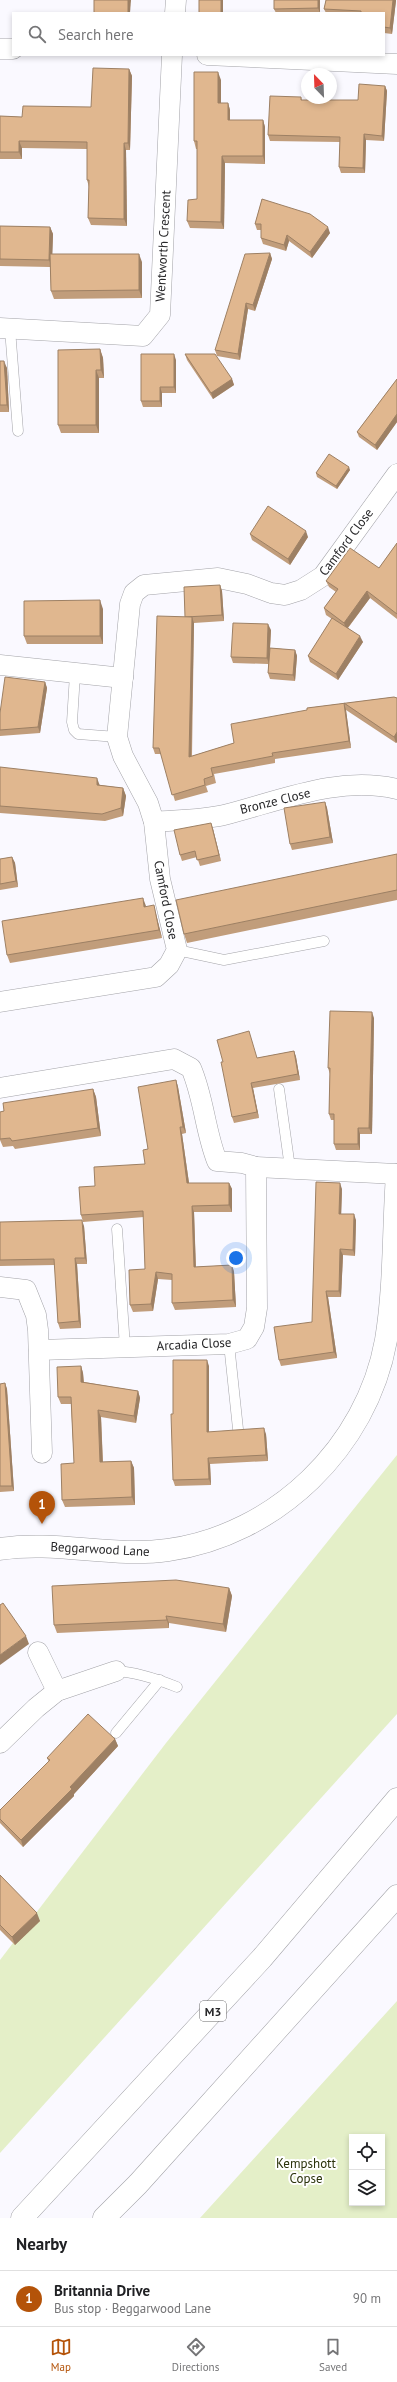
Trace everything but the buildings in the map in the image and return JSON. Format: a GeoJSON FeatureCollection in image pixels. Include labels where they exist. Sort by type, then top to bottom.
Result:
{"type":"FeatureCollection","features":[{"type":"Feature","properties":{"kind":"main road","name":"Beggarwood Lane"},"geometry":{"type":"LineString","coordinates":[[0,1549],[48,1546],[147,1553],[198,1545],[226,1534],[273,1510],[313,1477],[346,1437],[368,1400],[376,1379],[388,1323],[395,1244],[397,1174]]}},
{"type":"Feature","properties":{"kind":"main road","name":"M3"},"geometry":{"type":"LineString","coordinates":[[22,2218],[262,1958],[397,1799]]}},
{"type":"Feature","properties":{"kind":"main road"},"geometry":{"type":"LineString","coordinates":[[104,2218],[138,2184],[397,1896]]}},
{"type":"Feature","properties":{"kind":"street"},"geometry":{"type":"LineString","coordinates":[[175,12],[176,0]]}},
{"type":"Feature","properties":{"kind":"street"},"geometry":{"type":"LineString","coordinates":[[0,49],[12,49]]}},
{"type":"Feature","properties":{"kind":"street","name":"Wentworth Crescent"},"geometry":{"type":"LineString","coordinates":[[5,328],[143,336],[160,315],[172,56]]}},
{"type":"Feature","properties":{"kind":"street"},"geometry":{"type":"LineString","coordinates":[[228,56],[397,64]]}},
{"type":"Feature","properties":{"kind":"street","name":"Camford Close"},"geometry":{"type":"LineString","coordinates":[[0,1002],[156,977],[169,965],[176,950],[160,879],[154,822],[148,803],[123,756],[117,737],[130,604],[134,593],[144,586],[218,578],[247,584],[271,593],[285,595],[300,590],[323,576],[397,474]]}},
{"type":"Feature","properties":{"kind":"street"},"geometry":{"type":"LineString","coordinates":[[0,665],[123,678]]}},
{"type":"Feature","properties":{"kind":"street","name":"Bronze Close"},"geometry":{"type":"LineString","coordinates":[[154,822],[223,815],[272,800],[350,784],[397,789]]}},
{"type":"Feature","properties":{"kind":"street"},"geometry":{"type":"LineString","coordinates":[[0,1088],[174,1059],[191,1068],[204,1107],[209,1140],[217,1161],[242,1163],[256,1167],[397,1174]]}},
{"type":"Feature","properties":{"kind":"street","name":"Arcadia Close"},"geometry":{"type":"LineString","coordinates":[[39,1350],[229,1344],[247,1339],[254,1327],[257,1308],[256,1167]]}},
{"type":"Feature","properties":{"kind":"street"},"geometry":{"type":"LineString","coordinates":[[0,1287],[26,1290],[36,1315],[39,1350],[42,1452]]}},
{"type":"Feature","properties":{"kind":"street"},"geometry":{"type":"LineString","coordinates":[[38,1652],[57,1691]]}},
{"type":"Feature","properties":{"kind":"street"},"geometry":{"type":"LineString","coordinates":[[0,1743],[36,1708],[57,1691],[116,1671]]}},
{"type":"Feature","properties":{"kind":"lane"},"geometry":{"type":"LineString","coordinates":[[5,328],[18,431]]}},
{"type":"Feature","properties":{"kind":"lane"},"geometry":{"type":"LineString","coordinates":[[75,674],[72,722],[74,730],[78,734],[117,737]]}},
{"type":"Feature","properties":{"kind":"lane"},"geometry":{"type":"LineString","coordinates":[[176,950],[224,960],[324,941]]}},
{"type":"Feature","properties":{"kind":"lane"},"geometry":{"type":"LineString","coordinates":[[279,1089],[290,1168]]}},
{"type":"Feature","properties":{"kind":"lane"},"geometry":{"type":"LineString","coordinates":[[117,1229],[126,1347]]}},
{"type":"Feature","properties":{"kind":"lane"},"geometry":{"type":"LineString","coordinates":[[229,1344],[238,1429]]}},
{"type":"Feature","properties":{"kind":"lane"},"geometry":{"type":"LineString","coordinates":[[116,1671],[129,1672],[160,1680],[177,1687]]}},
{"type":"Feature","properties":{"kind":"lane"},"geometry":{"type":"LineString","coordinates":[[116,1733],[160,1680]]}},
{"type":"Feature","properties":{"kind":"green space"},"geometry":{"type":"Polygon","coordinates":[[[397,1455],[397,1714],[0,2153],[0,1960],[166,1743],[397,1455]]]}},
{"type":"Feature","properties":{"kind":"green space","name":"Kempshott Copse"},"geometry":{"type":"Polygon","coordinates":[[[397,2001],[397,2218],[200,2218],[397,2001]]]}},
{"type":"Feature","properties":{"kind":"place","name":"Britannia Drive"},"geometry":{"type":"Point","coordinates":[42,1524]}}]}
